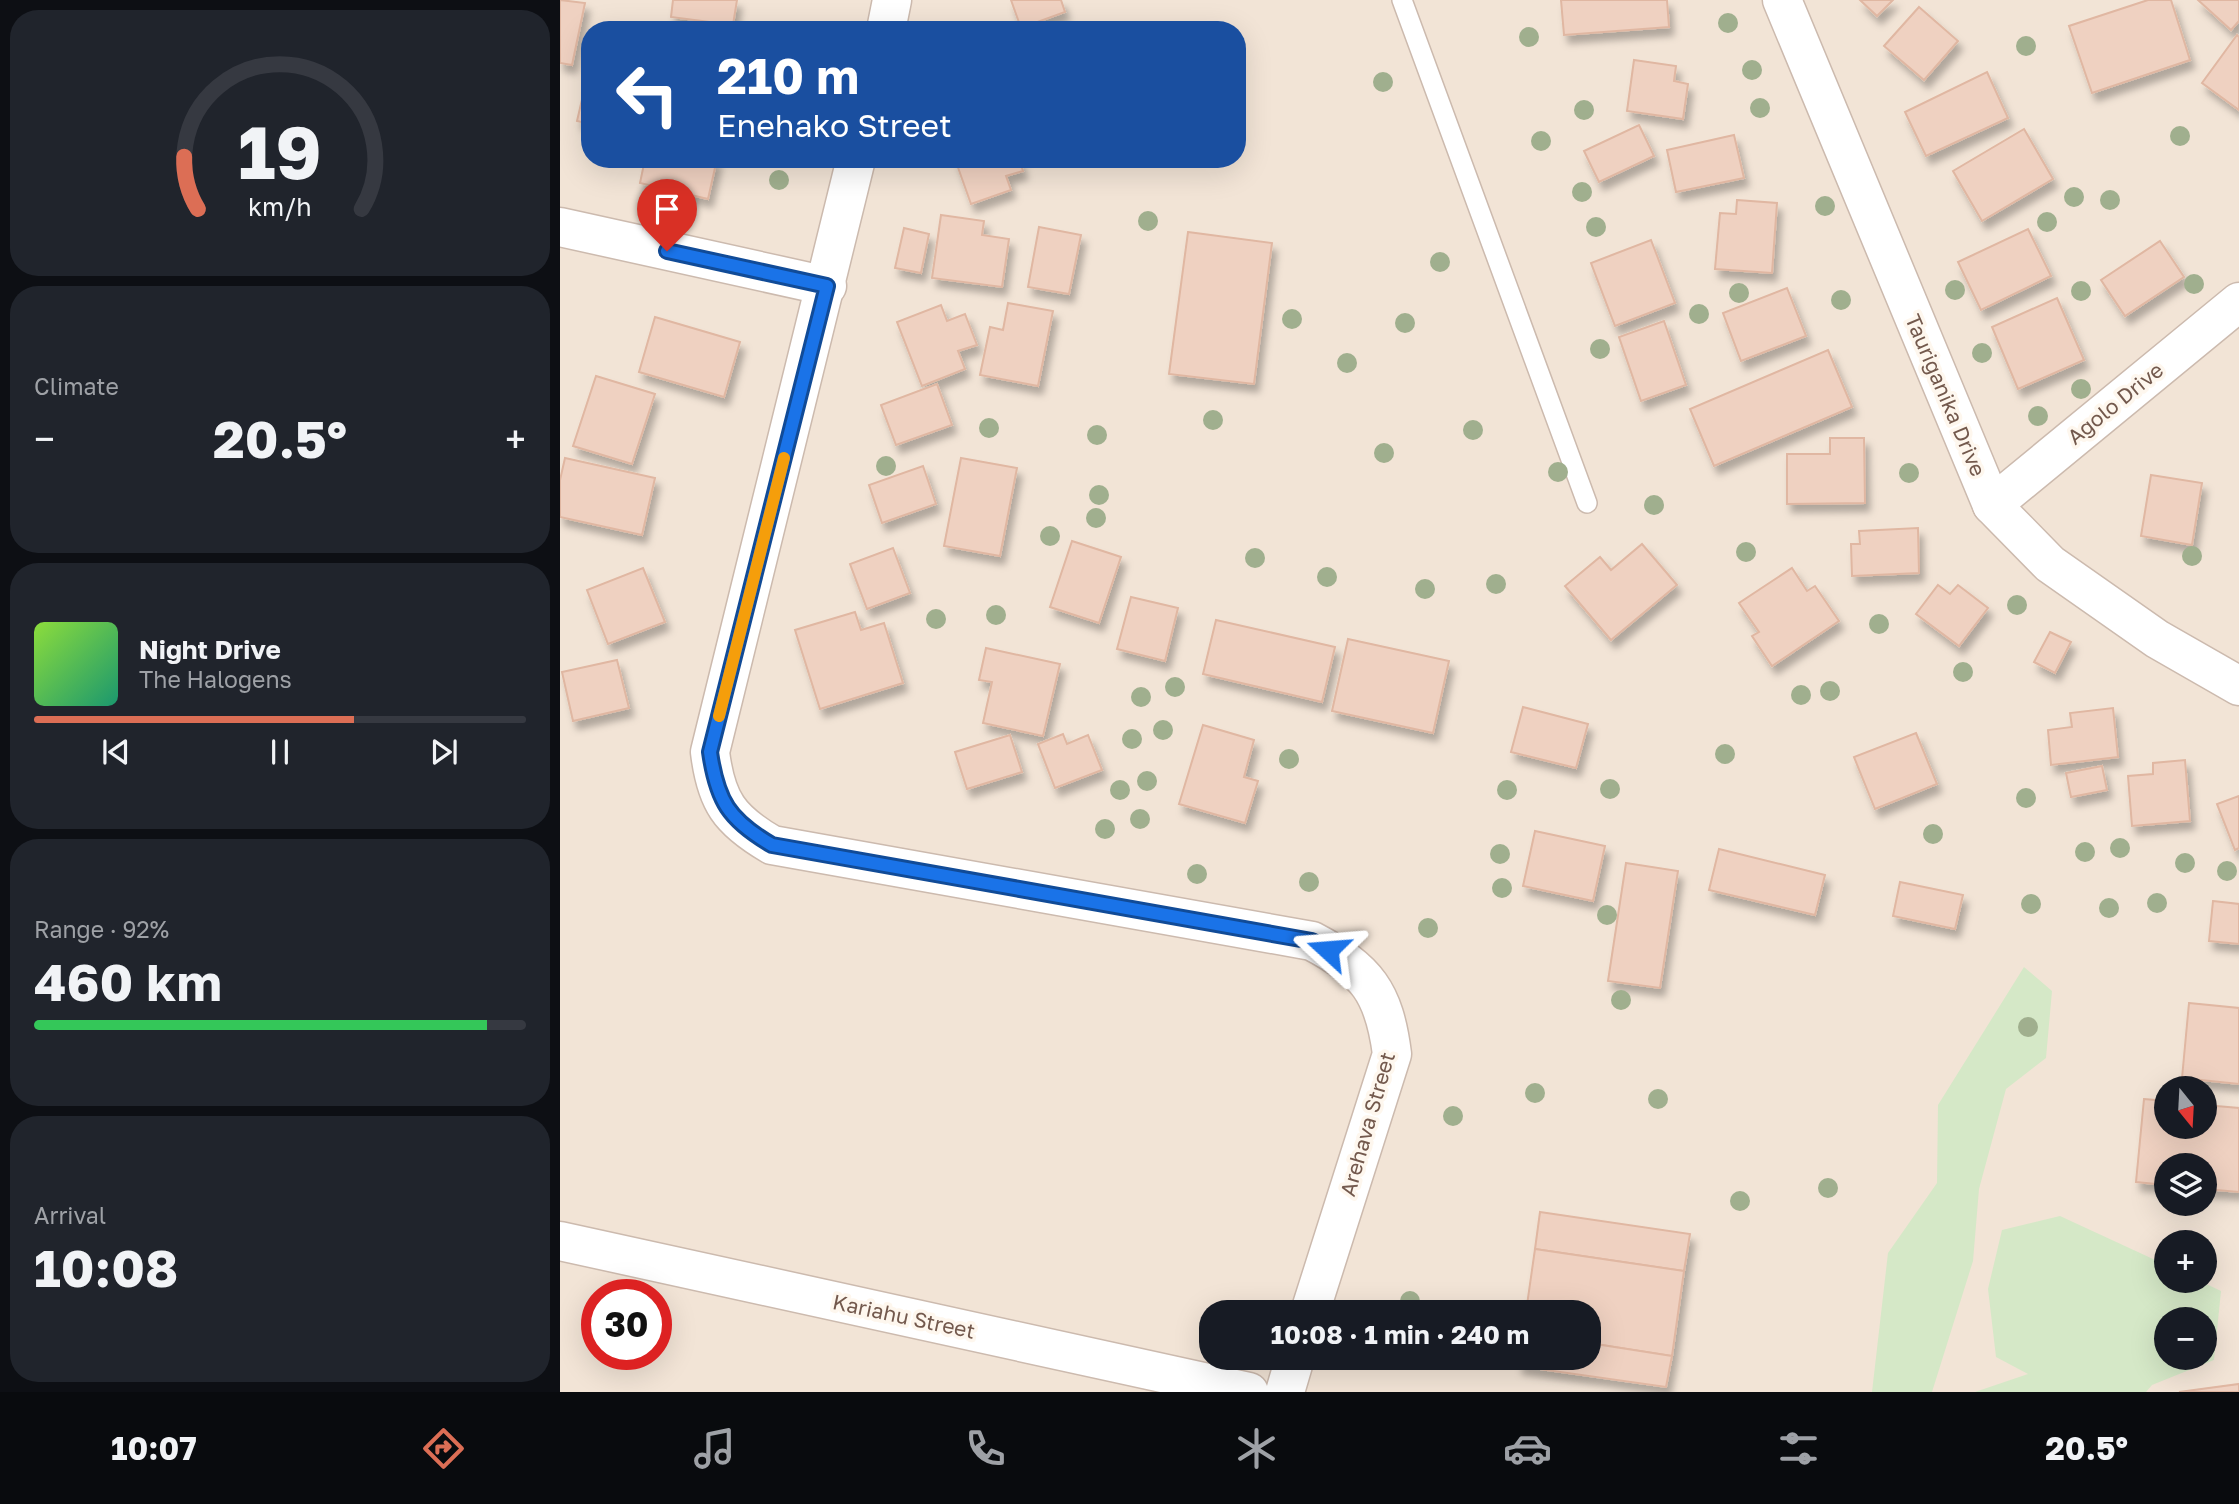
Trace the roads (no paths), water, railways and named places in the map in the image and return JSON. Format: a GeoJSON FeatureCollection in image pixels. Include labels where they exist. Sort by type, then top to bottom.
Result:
{"type":"FeatureCollection","features":[{"type":"Feature","properties":{"kind":"street"},"geometry":{"type":"LineString","coordinates":[[888,21],[892,0]]}},
{"type":"Feature","properties":{"kind":"street","name":"Tauriganika Drive"},"geometry":{"type":"LineString","coordinates":[[1782,0],[1992,505],[2050,564],[2157,639],[2239,687]]}},
{"type":"Feature","properties":{"kind":"street","name":"Arehava Street"},"geometry":{"type":"LineString","coordinates":[[854,168],[710,752],[714,782],[726,809],[747,830],[772,845],[1312,941],[1345,958],[1371,984],[1382,1006],[1387,1017],[1392,1054],[1314,1300]]}},
{"type":"Feature","properties":{"kind":"street"},"geometry":{"type":"LineString","coordinates":[[560,227],[827,286]]}},
{"type":"Feature","properties":{"kind":"street","name":"Agolo Drive"},"geometry":{"type":"LineString","coordinates":[[1992,505],[2239,302]]}},
{"type":"Feature","properties":{"kind":"street","name":"Kariahu Street"},"geometry":{"type":"LineString","coordinates":[[560,1241],[1249,1392]]}},
{"type":"Feature","properties":{"kind":"street"},"geometry":{"type":"LineString","coordinates":[[1284,1392],[1291,1370]]}},
{"type":"Feature","properties":{"kind":"lane"},"geometry":{"type":"LineString","coordinates":[[1402,0],[1587,503]]}}]}
